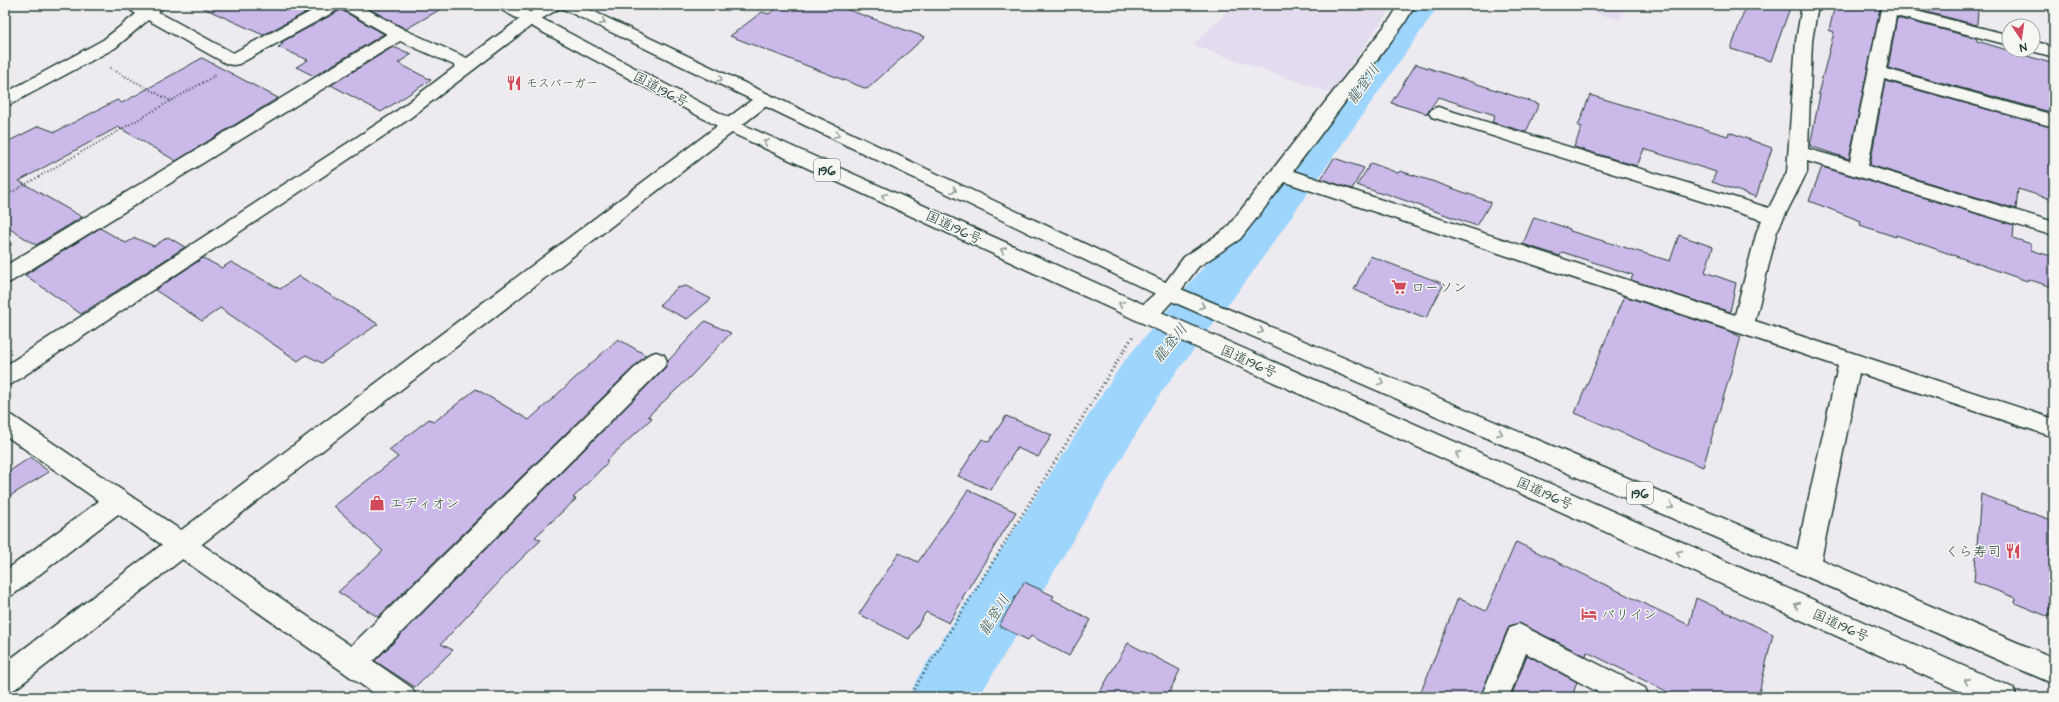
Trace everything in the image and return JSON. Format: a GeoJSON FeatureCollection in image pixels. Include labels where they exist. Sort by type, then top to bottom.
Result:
{"type":"FeatureCollection","features":[{"type":"Feature","properties":{"kind":"main road"},"geometry":{"type":"LineString","coordinates":[[132,5],[152,9],[233,60],[335,5]]}},
{"type":"Feature","properties":{"kind":"main road"},"geometry":{"type":"LineString","coordinates":[[347,5],[399,34],[468,64]]}},
{"type":"Feature","properties":{"kind":"main road","name":"国道196号"},"geometry":{"type":"LineString","coordinates":[[504,5],[729,125],[1206,342],[2003,697]]}},
{"type":"Feature","properties":{"kind":"main road"},"geometry":{"type":"LineString","coordinates":[[5,377],[400,117],[468,64],[530,19],[554,5]]}},
{"type":"Feature","properties":{"kind":"main road","name":"196"},"geometry":{"type":"LineString","coordinates":[[568,5],[764,100],[1173,294],[2054,671]]}},
{"type":"Feature","properties":{"kind":"main road"},"geometry":{"type":"LineString","coordinates":[[1151,317],[1173,294],[1191,262],[1232,234],[1281,174],[1407,5]]}},
{"type":"Feature","properties":{"kind":"main road"},"geometry":{"type":"LineString","coordinates":[[1743,326],[1767,231],[1798,172],[1797,152],[1804,41],[1810,5]]}},
{"type":"Feature","properties":{"kind":"main road"},"geometry":{"type":"LineString","coordinates":[[5,100],[109,44],[152,9]]}},
{"type":"Feature","properties":{"kind":"main road"},"geometry":{"type":"LineString","coordinates":[[1858,169],[1889,9],[2001,38]]}},
{"type":"Feature","properties":{"kind":"main road"},"geometry":{"type":"LineString","coordinates":[[5,276],[399,34]]}},
{"type":"Feature","properties":{"kind":"main road"},"geometry":{"type":"LineString","coordinates":[[2041,48],[2054,52]]}},
{"type":"Feature","properties":{"kind":"main road"},"geometry":{"type":"LineString","coordinates":[[1877,72],[2054,121]]}},
{"type":"Feature","properties":{"kind":"main road"},"geometry":{"type":"LineString","coordinates":[[5,680],[729,125],[764,100]]}},
{"type":"Feature","properties":{"kind":"main road"},"geometry":{"type":"LineString","coordinates":[[1438,113],[1774,217]]}},
{"type":"Feature","properties":{"kind":"main road"},"geometry":{"type":"LineString","coordinates":[[1797,152],[1858,169],[2054,229]]}},
{"type":"Feature","properties":{"kind":"main road"},"geometry":{"type":"LineString","coordinates":[[1281,174],[2054,428]]}},
{"type":"Feature","properties":{"kind":"main road"},"geometry":{"type":"LineString","coordinates":[[352,663],[656,361]]}},
{"type":"Feature","properties":{"kind":"main road"},"geometry":{"type":"LineString","coordinates":[[1807,565],[1850,362]]}},
{"type":"Feature","properties":{"kind":"main road"},"geometry":{"type":"LineString","coordinates":[[5,423],[402,697]]}},
{"type":"Feature","properties":{"kind":"main road"},"geometry":{"type":"LineString","coordinates":[[5,586],[117,501]]}},
{"type":"Feature","properties":{"kind":"main road"},"geometry":{"type":"LineString","coordinates":[[1495,697],[1519,636],[1635,697]]}},
{"type":"Feature","properties":{"kind":"path"},"geometry":{"type":"LineString","coordinates":[[87,56],[171,101]]}},
{"type":"Feature","properties":{"kind":"path"},"geometry":{"type":"LineString","coordinates":[[5,196],[227,68],[233,60]]}},
{"type":"Feature","properties":{"kind":"path"},"geometry":{"type":"LineString","coordinates":[[909,697],[1151,317]]}},
{"type":"Feature","properties":{"kind":"shaded area"},"geometry":{"type":"Polygon","coordinates":[[[1234,5],[1393,5],[1331,93],[1193,45],[1234,5]]]}},
{"type":"Feature","properties":{"kind":"shaded area"},"geometry":{"type":"Polygon","coordinates":[[[1565,5],[1627,5],[1620,20],[1565,5]]]}},
{"type":"Feature","properties":{"kind":"building"},"geometry":{"type":"Polygon","coordinates":[[[197,5],[320,5],[263,35],[197,5]]]}},
{"type":"Feature","properties":{"kind":"building"},"geometry":{"type":"Polygon","coordinates":[[[362,5],[448,5],[406,29],[362,5]]]}},
{"type":"Feature","properties":{"kind":"building"},"geometry":{"type":"Polygon","coordinates":[[[781,5],[834,5],[925,37],[867,89],[730,36],[762,12],[769,14],[781,5]]]}},
{"type":"Feature","properties":{"kind":"building"},"geometry":{"type":"Polygon","coordinates":[[[1746,5],[1791,5],[1771,61],[1731,49],[1746,5]]]}},
{"type":"Feature","properties":{"kind":"building"},"geometry":{"type":"Polygon","coordinates":[[[1835,5],[1882,5],[1849,159],[1810,146],[1820,94],[1818,94],[1834,32],[1829,30],[1835,5]]]}},
{"type":"Feature","properties":{"kind":"building"},"geometry":{"type":"Polygon","coordinates":[[[1899,5],[1962,5],[1978,9],[1977,25],[1899,5]]]}},
{"type":"Feature","properties":{"kind":"building"},"geometry":{"type":"Polygon","coordinates":[[[341,10],[384,34],[314,76],[296,67],[308,60],[278,47],[283,44],[280,43],[341,10]]]}},
{"type":"Feature","properties":{"kind":"building"},"geometry":{"type":"Polygon","coordinates":[[[1897,18],[1976,38],[1977,41],[2001,48],[2001,58],[2034,58],[2054,64],[2054,113],[1888,68],[1897,18]]]}},
{"type":"Feature","properties":{"kind":"building"},"geometry":{"type":"Polygon","coordinates":[[[393,47],[412,54],[398,63],[431,80],[381,112],[331,85],[393,47]]]}},
{"type":"Feature","properties":{"kind":"building"},"geometry":{"type":"Polygon","coordinates":[[[202,58],[278,98],[176,161],[118,127],[19,181],[82,217],[36,245],[5,226],[5,143],[39,126],[55,132],[117,100],[122,103],[202,58]]]}},
{"type":"Feature","properties":{"kind":"building"},"geometry":{"type":"Polygon","coordinates":[[[1416,64],[1539,104],[1526,132],[1492,122],[1495,115],[1438,97],[1428,114],[1391,103],[1416,64]]]}},
{"type":"Feature","properties":{"kind":"building"},"geometry":{"type":"Polygon","coordinates":[[[1885,81],[2054,128],[2054,200],[2018,189],[2016,209],[1870,165],[1885,81]]]}},
{"type":"Feature","properties":{"kind":"building"},"geometry":{"type":"Polygon","coordinates":[[[1590,95],[1728,136],[1729,132],[1772,148],[1756,197],[1712,182],[1716,172],[1644,149],[1637,166],[1574,147],[1582,127],[1578,126],[1590,95]]]}},
{"type":"Feature","properties":{"kind":"building"},"geometry":{"type":"Polygon","coordinates":[[[1334,158],[1364,168],[1352,189],[1321,179],[1334,158]]]}},
{"type":"Feature","properties":{"kind":"building"},"geometry":{"type":"Polygon","coordinates":[[[1371,163],[1398,173],[1400,171],[1432,181],[1491,202],[1477,226],[1357,185],[1371,163]]]}},
{"type":"Feature","properties":{"kind":"building"},"geometry":{"type":"Polygon","coordinates":[[[1822,167],[2014,225],[2013,238],[2031,244],[2031,250],[2054,257],[2054,288],[2028,279],[2027,281],[1896,235],[1896,237],[1860,225],[1861,221],[1809,201],[1822,167]]]}},
{"type":"Feature","properties":{"kind":"building"},"geometry":{"type":"Polygon","coordinates":[[[1534,217],[1570,229],[1570,231],[1670,261],[1679,235],[1713,247],[1705,272],[1736,283],[1730,312],[1631,280],[1633,275],[1562,252],[1560,256],[1523,244],[1534,217]]]}},
{"type":"Feature","properties":{"kind":"building"},"geometry":{"type":"Polygon","coordinates":[[[100,228],[126,243],[135,238],[154,246],[168,237],[185,247],[81,314],[25,275],[100,228]]]}},
{"type":"Feature","properties":{"kind":"building","name":"ローソン"},"geometry":{"type":"Polygon","coordinates":[[[1370,256],[1444,284],[1426,318],[1354,290],[1370,256]]]}},
{"type":"Feature","properties":{"kind":"building"},"geometry":{"type":"Polygon","coordinates":[[[203,258],[222,268],[231,262],[280,289],[299,276],[378,324],[322,363],[306,355],[298,361],[220,308],[202,321],[155,290],[203,258]]]}},
{"type":"Feature","properties":{"kind":"building"},"geometry":{"type":"Polygon","coordinates":[[[686,286],[711,299],[687,319],[659,305],[677,288],[686,286]]]}},
{"type":"Feature","properties":{"kind":"building"},"geometry":{"type":"Polygon","coordinates":[[[1624,296],[1726,330],[1741,337],[1703,467],[1575,413],[1624,296]]]}},
{"type":"Feature","properties":{"kind":"building"},"geometry":{"type":"Polygon","coordinates":[[[705,321],[731,333],[690,377],[648,416],[652,418],[606,461],[608,462],[573,498],[576,499],[535,537],[541,540],[515,565],[441,644],[453,650],[415,687],[375,661],[665,368],[668,361],[705,321]]]}},
{"type":"Feature","properties":{"kind":"building"},"geometry":{"type":"Polygon","coordinates":[[[618,339],[646,355],[378,617],[338,592],[383,551],[334,506],[398,457],[389,450],[429,419],[434,422],[476,389],[529,420],[618,339]]]}},
{"type":"Feature","properties":{"kind":"building"},"geometry":{"type":"Polygon","coordinates":[[[1006,416],[1052,435],[1038,457],[1017,448],[991,490],[958,476],[982,439],[989,442],[1006,416]]]}},
{"type":"Feature","properties":{"kind":"building"},"geometry":{"type":"Polygon","coordinates":[[[31,457],[49,472],[5,499],[5,474],[31,457]]]}},
{"type":"Feature","properties":{"kind":"building"},"geometry":{"type":"Polygon","coordinates":[[[968,490],[1016,512],[962,598],[963,599],[949,623],[926,612],[909,639],[859,614],[899,553],[918,562],[968,490]]]}},
{"type":"Feature","properties":{"kind":"building","name":"くら寿司"},"geometry":{"type":"Polygon","coordinates":[[[1981,494],[2051,520],[2049,617],[2015,603],[2016,598],[1974,582],[1981,494]]]}},
{"type":"Feature","properties":{"kind":"building","name":"バリイン"},"geometry":{"type":"Polygon","coordinates":[[[1516,542],[1689,625],[1696,598],[1773,634],[1758,697],[1678,697],[1587,652],[1586,656],[1519,623],[1509,626],[1480,697],[1419,697],[1458,598],[1486,611],[1516,542]]]}},
{"type":"Feature","properties":{"kind":"building"},"geometry":{"type":"Polygon","coordinates":[[[1024,582],[1054,596],[1052,599],[1091,620],[1069,656],[1031,636],[1028,640],[999,626],[1024,582]]]}},
{"type":"Feature","properties":{"kind":"building"},"geometry":{"type":"Polygon","coordinates":[[[1128,643],[1180,670],[1167,697],[1097,697],[1128,643]]]}},
{"type":"Feature","properties":{"kind":"building"},"geometry":{"type":"Polygon","coordinates":[[[1527,655],[1577,682],[1572,697],[1511,697],[1527,655]]]}},
{"type":"Feature","properties":{"kind":"waterway","name":"龍登川"},"geometry":{"type":"LineString","coordinates":[[942,697],[1141,379],[1233,264],[1420,5]]}},
{"type":"Feature","properties":{"kind":"place","name":"モスバーガー"},"geometry":{"type":"Point","coordinates":[514,83]}},
{"type":"Feature","properties":{"kind":"place","name":"ローソン"},"geometry":{"type":"Point","coordinates":[1399,287]}},
{"type":"Feature","properties":{"kind":"place","name":"エディオン"},"geometry":{"type":"Point","coordinates":[377,503]}},
{"type":"Feature","properties":{"kind":"place","name":"くら寿司"},"geometry":{"type":"Point","coordinates":[2013,551]}},
{"type":"Feature","properties":{"kind":"place","name":"バリイン"},"geometry":{"type":"Point","coordinates":[1589,614]}}]}
